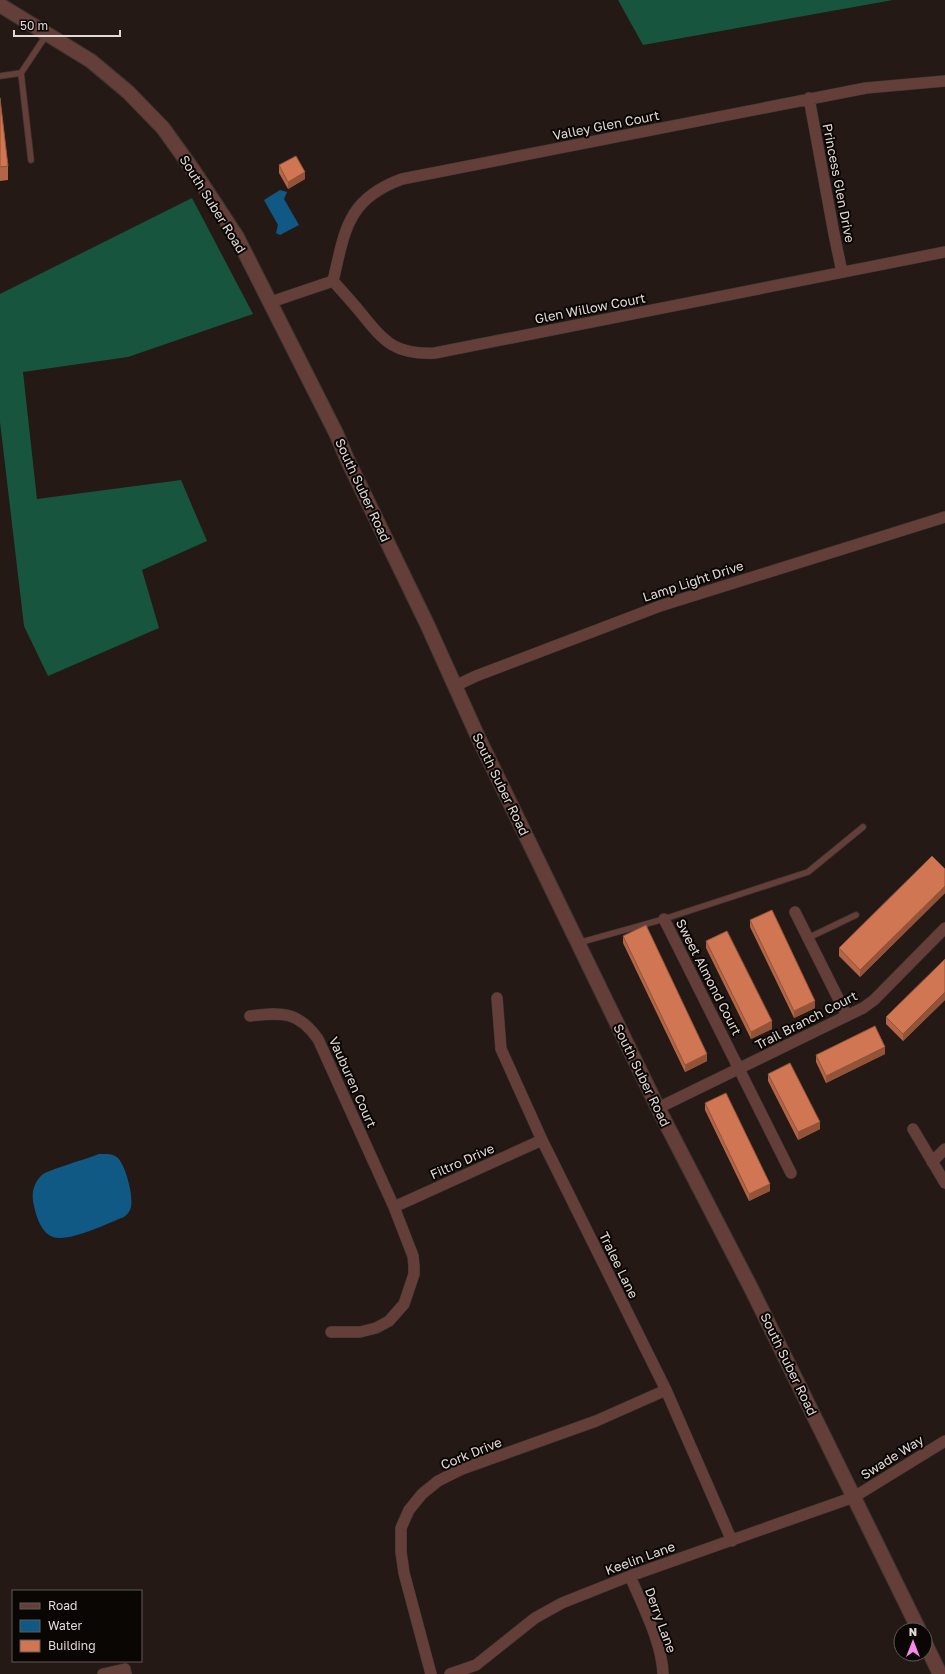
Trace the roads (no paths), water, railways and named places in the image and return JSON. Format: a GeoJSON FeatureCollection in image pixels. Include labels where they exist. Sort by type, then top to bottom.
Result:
{"type":"FeatureCollection","features":[{"type":"Feature","properties":{"kind":"street","name":"South Suber Road"},"geometry":{"type":"LineString","coordinates":[[0,5],[48,33],[96,66],[128,92],[164,128],[192,167],[237,237],[336,433],[347,460],[658,1108],[691,1175],[751,1288],[914,1622]]}},
{"type":"Feature","properties":{"kind":"street","name":"Valley Glen Court"},"geometry":{"type":"LineString","coordinates":[[333,281],[345,230],[350,219],[366,199],[376,190],[402,179],[809,98],[866,88],[945,81]]}},
{"type":"Feature","properties":{"kind":"street","name":"Princess Glen Drive"},"geometry":{"type":"LineString","coordinates":[[809,98],[842,272]]}},
{"type":"Feature","properties":{"kind":"street","name":"Glen Willow Court"},"geometry":{"type":"LineString","coordinates":[[333,281],[382,338],[403,350],[420,354],[443,351],[945,252]]}},
{"type":"Feature","properties":{"kind":"street"},"geometry":{"type":"LineString","coordinates":[[271,302],[333,281]]}},
{"type":"Feature","properties":{"kind":"street","name":"Lamp Light Drive"},"geometry":{"type":"LineString","coordinates":[[455,686],[476,676],[660,606],[945,517]]}},
{"type":"Feature","properties":{"kind":"street"},"geometry":{"type":"LineString","coordinates":[[795,912],[847,1016]]}},
{"type":"Feature","properties":{"kind":"street","name":"Sweet Almond Court"},"geometry":{"type":"LineString","coordinates":[[664,919],[740,1068],[791,1173]]}},
{"type":"Feature","properties":{"kind":"street","name":"Trail Branch Court"},"geometry":{"type":"LineString","coordinates":[[658,1108],[863,1008],[874,1000],[945,928]]}},
{"type":"Feature","properties":{"kind":"street","name":"Tralee Lane"},"geometry":{"type":"LineString","coordinates":[[497,998],[501,1049],[542,1140],[666,1390],[732,1541]]}},
{"type":"Feature","properties":{"kind":"street","name":"Vauburen Court"},"geometry":{"type":"LineString","coordinates":[[250,1016],[282,1014],[297,1018],[309,1026],[318,1039],[394,1207],[413,1256],[414,1274],[410,1290],[404,1304],[389,1321],[376,1328],[360,1332],[332,1332]]}},
{"type":"Feature","properties":{"kind":"street"},"geometry":{"type":"LineString","coordinates":[[913,1128],[945,1183]]}},
{"type":"Feature","properties":{"kind":"street","name":"Filtro Drive"},"geometry":{"type":"LineString","coordinates":[[394,1207],[542,1140]]}},
{"type":"Feature","properties":{"kind":"street"},"geometry":{"type":"LineString","coordinates":[[932,1162],[945,1149]]}},
{"type":"Feature","properties":{"kind":"street","name":"Cork Drive"},"geometry":{"type":"LineString","coordinates":[[431,1674],[404,1573],[401,1552],[401,1528],[409,1510],[422,1494],[438,1481],[462,1469],[596,1421],[666,1390]]}},
{"type":"Feature","properties":{"kind":"street","name":"Swade Way"},"geometry":{"type":"LineString","coordinates":[[854,1497],[945,1441]]}},
{"type":"Feature","properties":{"kind":"street","name":"Keelin Lane"},"geometry":{"type":"LineString","coordinates":[[450,1674],[476,1665],[534,1618],[555,1607],[630,1576],[854,1497]]}},
{"type":"Feature","properties":{"kind":"street","name":"Derry Lane"},"geometry":{"type":"LineString","coordinates":[[630,1576],[654,1637],[663,1666],[663,1674]]}},
{"type":"Feature","properties":{"kind":"street"},"geometry":{"type":"LineString","coordinates":[[933,1660],[940,1674]]}},
{"type":"Feature","properties":{"kind":"street"},"geometry":{"type":"LineString","coordinates":[[103,1674],[126,1671]]}},
{"type":"Feature","properties":{"kind":"lane"},"geometry":{"type":"LineString","coordinates":[[31,160],[21,73],[48,33]]}},
{"type":"Feature","properties":{"kind":"lane"},"geometry":{"type":"LineString","coordinates":[[0,76],[21,73]]}},
{"type":"Feature","properties":{"kind":"lane"},"geometry":{"type":"LineString","coordinates":[[578,943],[664,919],[808,872],[863,827]]}},
{"type":"Feature","properties":{"kind":"lane"},"geometry":{"type":"LineString","coordinates":[[808,938],[856,915]]}},
{"type":"Feature","properties":{"kind":"water"},"geometry":{"type":"Polygon","coordinates":[[[280,190],[287,192],[284,199],[299,225],[280,235],[276,233],[278,225],[264,200],[280,190]]]}},
{"type":"Feature","properties":{"kind":"water"},"geometry":{"type":"Polygon","coordinates":[[[99,1154],[114,1155],[121,1162],[131,1191],[131,1205],[129,1212],[124,1217],[75,1236],[56,1238],[49,1235],[41,1226],[34,1206],[33,1193],[39,1178],[42,1175],[60,1167],[99,1154]]]}}]}
